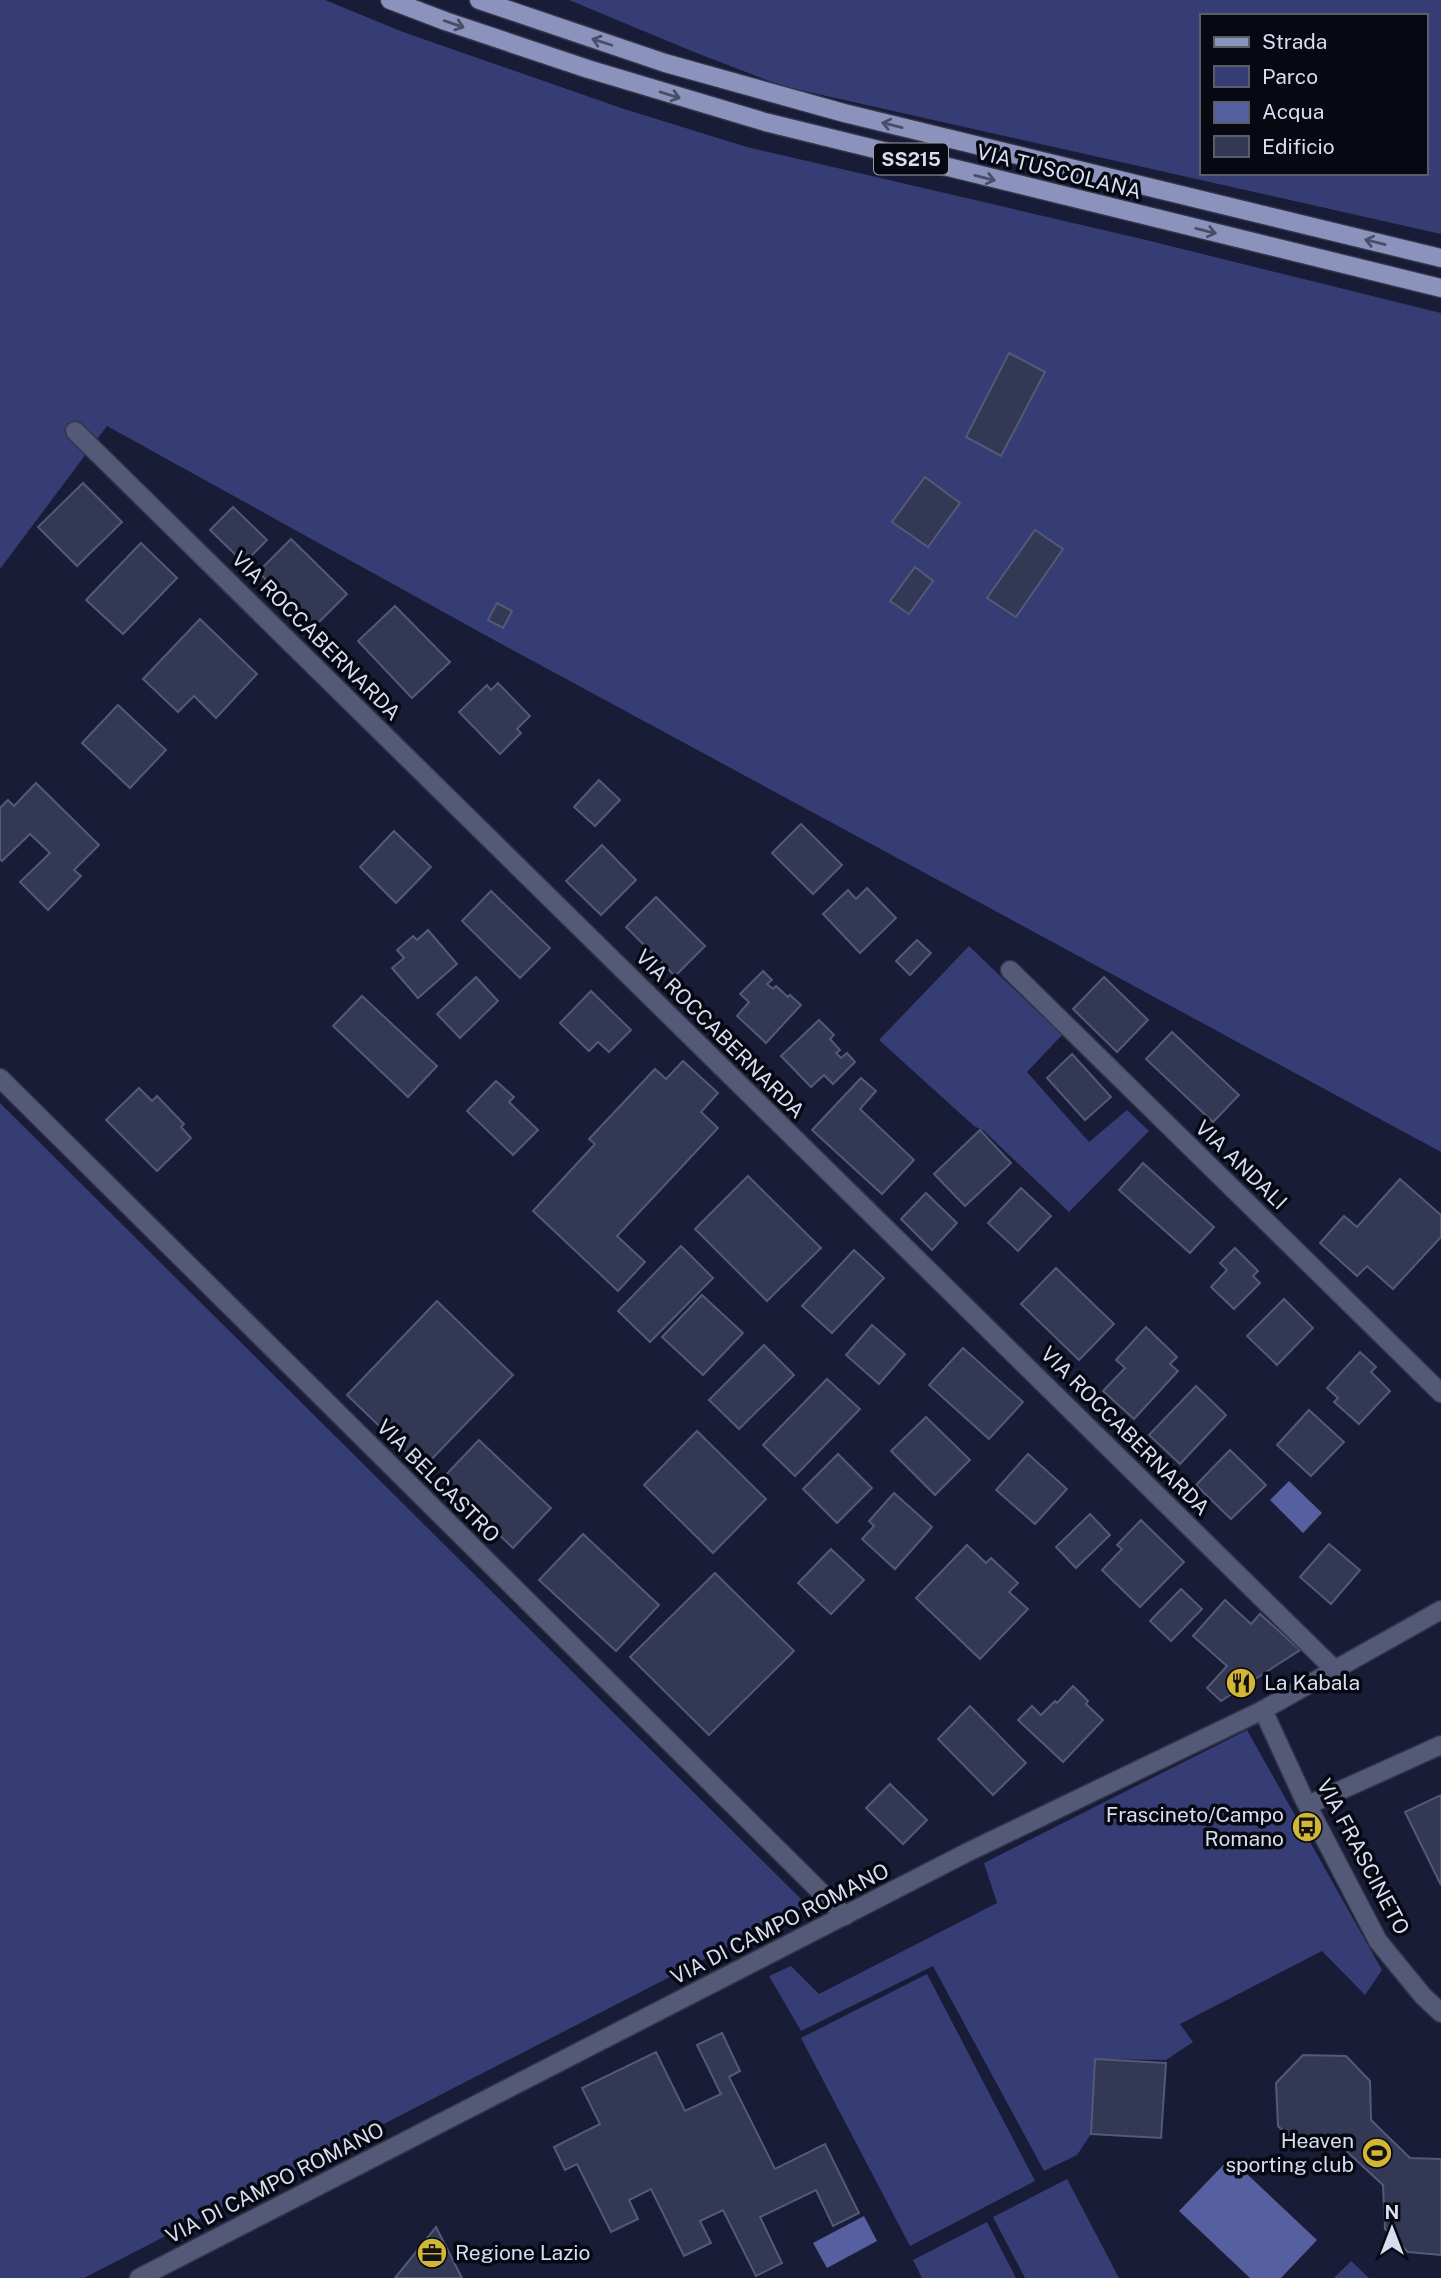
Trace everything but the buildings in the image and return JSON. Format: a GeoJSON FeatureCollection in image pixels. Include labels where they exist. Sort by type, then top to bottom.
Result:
{"type":"FeatureCollection","features":[{"type":"Feature","properties":{"kind":"main road","name":"VIA TUSCOLANA"},"geometry":{"type":"LineString","coordinates":[[390,0],[601,73],[765,122],[1441,288]]}},
{"type":"Feature","properties":{"kind":"main road","name":"VIA TUSCOLANA"},"geometry":{"type":"LineString","coordinates":[[479,0],[665,63],[844,113],[1441,258]]}},
{"type":"Feature","properties":{"kind":"street","name":"VIA ROCCABERNARDA"},"geometry":{"type":"LineString","coordinates":[[75,431],[1334,1669]]}},
{"type":"Feature","properties":{"kind":"street","name":"VIA ANDALI"},"geometry":{"type":"LineString","coordinates":[[1010,970],[1441,1393]]}},
{"type":"Feature","properties":{"kind":"street","name":"VIA BELCASTRO"},"geometry":{"type":"LineString","coordinates":[[0,1078],[845,1916]]}},
{"type":"Feature","properties":{"kind":"street","name":"VIA DI CAMPO ROMANO"},"geometry":{"type":"LineString","coordinates":[[139,2278],[968,1852],[1263,1710],[1441,1610]]}},
{"type":"Feature","properties":{"kind":"street","name":"VIA FRASCINETO"},"geometry":{"type":"LineString","coordinates":[[1263,1710],[1378,1941],[1423,1996],[1441,2013]]}},
{"type":"Feature","properties":{"kind":"street"},"geometry":{"type":"LineString","coordinates":[[1308,1805],[1441,1745]]}},
{"type":"Feature","properties":{"kind":"green space"},"geometry":{"type":"Polygon","coordinates":[[[0,0],[325,0],[403,32],[624,109],[747,147],[1142,239],[1441,313],[1441,1152],[505,646],[107,426],[0,569],[0,0]]]}},
{"type":"Feature","properties":{"kind":"green space"},"geometry":{"type":"Polygon","coordinates":[[[569,0],[1441,0],[1441,234],[782,86],[569,0]]]}},
{"type":"Feature","properties":{"kind":"green space"},"geometry":{"type":"Polygon","coordinates":[[[969,946],[1062,1035],[1027,1072],[1089,1142],[1127,1110],[1149,1131],[1069,1212],[984,1131],[974,1126],[879,1040],[969,946]]]}},
{"type":"Feature","properties":{"kind":"green space"},"geometry":{"type":"Polygon","coordinates":[[[0,1103],[808,1906],[84,2278],[0,2278],[0,1103]]]}},
{"type":"Feature","properties":{"kind":"green space"},"geometry":{"type":"Polygon","coordinates":[[[1247,1730],[1382,1970],[1365,1995],[1322,1951],[1180,2024],[1193,2042],[1166,2060],[1096,2059],[1091,2134],[1077,2155],[1044,2171],[933,1966],[801,2031],[769,1976],[791,1966],[819,1994],[997,1903],[984,1863],[1247,1730]]]}},
{"type":"Feature","properties":{"kind":"green space"},"geometry":{"type":"Polygon","coordinates":[[[927,1974],[1035,2181],[910,2246],[801,2038],[927,1974]]]}},
{"type":"Feature","properties":{"kind":"green space"},"geometry":{"type":"Polygon","coordinates":[[[1067,2179],[1119,2278],[1025,2278],[993,2217],[1067,2179]]]}},
{"type":"Feature","properties":{"kind":"green space"},"geometry":{"type":"Polygon","coordinates":[[[987,2222],[1016,2278],[922,2278],[913,2260],[987,2222]]]}},
{"type":"Feature","properties":{"kind":"green space"},"geometry":{"type":"Polygon","coordinates":[[[1351,2261],[1369,2278],[1334,2278],[1351,2261]]]}},
{"type":"Feature","properties":{"kind":"water"},"geometry":{"type":"Polygon","coordinates":[[[1289,1481],[1322,1513],[1303,1533],[1270,1500],[1289,1481]]]}},
{"type":"Feature","properties":{"kind":"water"},"geometry":{"type":"Polygon","coordinates":[[[1230,2158],[1317,2240],[1281,2278],[1250,2278],[1179,2211],[1230,2158]]]}},
{"type":"Feature","properties":{"kind":"water"},"geometry":{"type":"Polygon","coordinates":[[[864,2216],[877,2241],[827,2268],[813,2243],[864,2216]]]}},
{"type":"Feature","properties":{"kind":"place","name":"La Kabala"},"geometry":{"type":"Point","coordinates":[1241,1683]}},
{"type":"Feature","properties":{"kind":"place","name":"Frascineto/Campo Romano"},"geometry":{"type":"Point","coordinates":[1307,1827]}},
{"type":"Feature","properties":{"kind":"place","name":"Heaven sporting club"},"geometry":{"type":"Point","coordinates":[1377,2153]}},
{"type":"Feature","properties":{"kind":"place","name":"Regione Lazio"},"geometry":{"type":"Point","coordinates":[432,2253]}}]}
